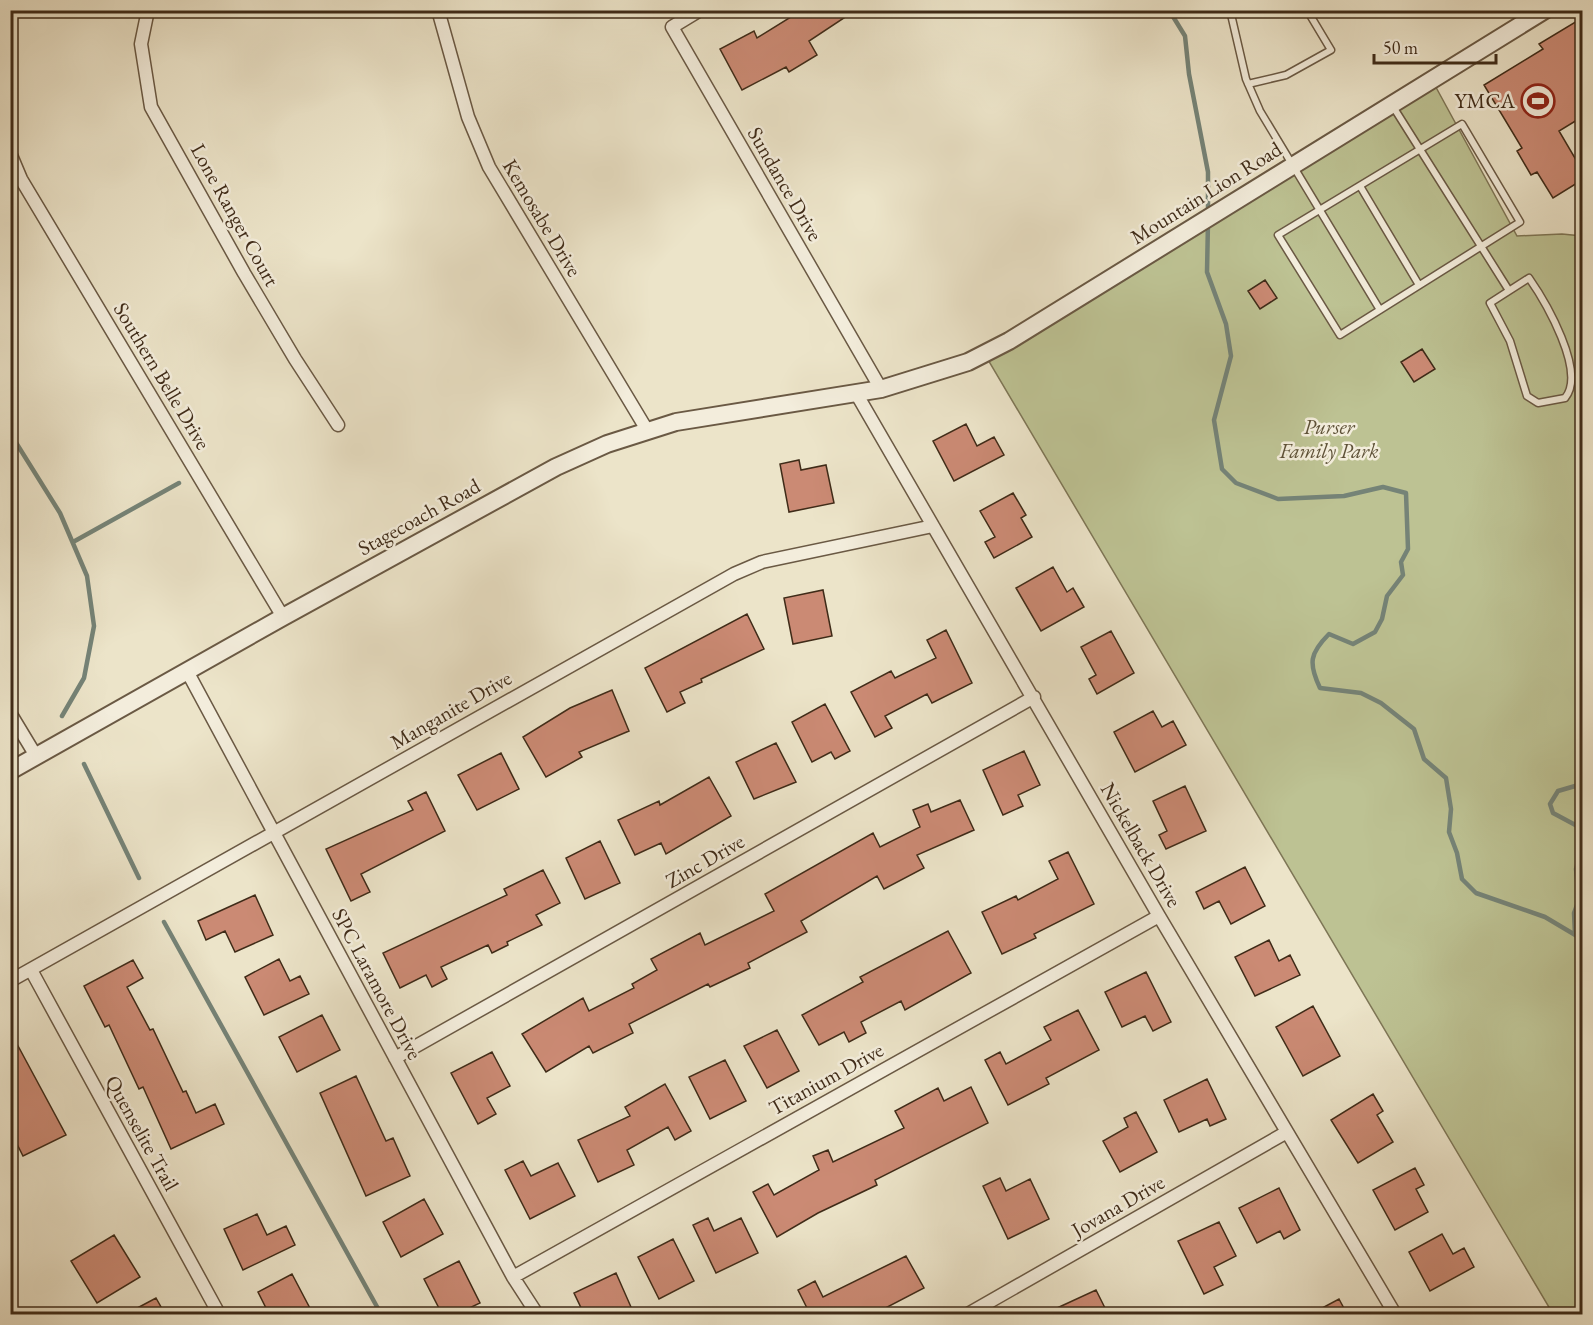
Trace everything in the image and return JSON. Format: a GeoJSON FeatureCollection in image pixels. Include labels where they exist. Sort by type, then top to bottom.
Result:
{"type":"FeatureCollection","features":[{"type":"Feature","properties":{"kind":"street","name":"Lone Ranger Court"},"geometry":{"type":"LineString","coordinates":[[148,10],[141,44],[152,107],[267,312],[338,425]]}},
{"type":"Feature","properties":{"kind":"street","name":"Kemosabe Drive"},"geometry":{"type":"LineString","coordinates":[[438,10],[468,117],[489,167],[646,430]]}},
{"type":"Feature","properties":{"kind":"street","name":"Sundance Drive"},"geometry":{"type":"LineString","coordinates":[[700,10],[672,27],[881,389]]}},
{"type":"Feature","properties":{"kind":"street","name":"Mountain Lion Road"},"geometry":{"type":"LineString","coordinates":[[881,389],[968,362],[1009,341],[1545,10]]}},
{"type":"Feature","properties":{"kind":"street","name":"Southern Belle Drive"},"geometry":{"type":"LineString","coordinates":[[10,153],[21,179],[284,617]]}},
{"type":"Feature","properties":{"kind":"street","name":"Stagecoach Road"},"geometry":{"type":"LineString","coordinates":[[10,771],[556,467],[646,430],[676,422],[881,389]]}},
{"type":"Feature","properties":{"kind":"street","name":"Nickelback Drive"},"geometry":{"type":"LineString","coordinates":[[855,393],[1034,697],[1159,916],[1395,1314]]}},
{"type":"Feature","properties":{"kind":"street","name":"Manganite Drive"},"geometry":{"type":"LineString","coordinates":[[10,981],[734,574],[762,562],[933,526]]}},
{"type":"Feature","properties":{"kind":"street","name":"SPC Laramore Drive"},"geometry":{"type":"LineString","coordinates":[[187,671],[513,1277],[537,1314]]}},
{"type":"Feature","properties":{"kind":"street","name":"Zinc Drive"},"geometry":{"type":"LineString","coordinates":[[395,1058],[1034,697]]}},
{"type":"Feature","properties":{"kind":"street"},"geometry":{"type":"LineString","coordinates":[[10,713],[36,756]]}},
{"type":"Feature","properties":{"kind":"street","name":"Titanium Drive"},"geometry":{"type":"LineString","coordinates":[[513,1277],[1159,916]]}},
{"type":"Feature","properties":{"kind":"street","name":"Quenselite Trail"},"geometry":{"type":"LineString","coordinates":[[31,970],[219,1314]]}},
{"type":"Feature","properties":{"kind":"street","name":"Jovana Drive"},"geometry":{"type":"LineString","coordinates":[[968,1314],[1287,1132]]}},
{"type":"Feature","properties":{"kind":"lane"},"geometry":{"type":"LineString","coordinates":[[1230,10],[1248,84],[1260,111],[1380,309]]}},
{"type":"Feature","properties":{"kind":"lane"},"geometry":{"type":"LineString","coordinates":[[1248,84],[1287,75],[1331,50],[1307,10]]}},
{"type":"Feature","properties":{"kind":"lane"},"geometry":{"type":"LineString","coordinates":[[1392,105],[1508,289]]}},
{"type":"Feature","properties":{"kind":"lane"},"geometry":{"type":"LineString","coordinates":[[1462,124],[1520,222],[1340,335],[1278,235],[1421,150],[1462,124]]}},
{"type":"Feature","properties":{"kind":"lane"},"geometry":{"type":"LineString","coordinates":[[1360,186],[1419,285]]}},
{"type":"Feature","properties":{"kind":"lane"},"geometry":{"type":"LineString","coordinates":[[1529,278],[1544,300],[1563,342],[1573,379],[1566,398],[1538,403],[1527,396],[1514,350],[1490,303],[1508,289],[1529,278]]}},
{"type":"Feature","properties":{"kind":"green space","name":"Purser Family Park"},"geometry":{"type":"Polygon","coordinates":[[[1432,80],[1517,236],[1562,234],[1582,236],[1582,1314],[1553,1314],[984,353],[1432,80]]]}},
{"type":"Feature","properties":{"kind":"building"},"geometry":{"type":"Polygon","coordinates":[[[802,10],[856,10],[809,41],[817,55],[789,72],[786,67],[742,90],[720,49],[754,31],[757,38],[802,10]]]}},
{"type":"Feature","properties":{"kind":"building","name":"YMCA"},"geometry":{"type":"Polygon","coordinates":[[[1582,18],[1582,117],[1559,131],[1582,170],[1582,180],[1553,198],[1537,172],[1531,175],[1517,151],[1522,148],[1484,85],[1543,49],[1539,44],[1582,18]]]}},
{"type":"Feature","properties":{"kind":"building"},"geometry":{"type":"Polygon","coordinates":[[[1265,280],[1277,298],[1260,309],[1248,291],[1265,280]]]}},
{"type":"Feature","properties":{"kind":"building"},"geometry":{"type":"Polygon","coordinates":[[[1422,349],[1435,369],[1414,382],[1401,362],[1422,349]]]}},
{"type":"Feature","properties":{"kind":"building"},"geometry":{"type":"Polygon","coordinates":[[[966,424],[977,446],[994,437],[1004,455],[954,481],[933,441],[966,424]]]}},
{"type":"Feature","properties":{"kind":"building"},"geometry":{"type":"Polygon","coordinates":[[[799,460],[801,470],[826,465],[834,503],[789,512],[780,464],[799,460]]]}},
{"type":"Feature","properties":{"kind":"building"},"geometry":{"type":"Polygon","coordinates":[[[1013,493],[1026,515],[1021,518],[1032,537],[994,558],[985,542],[995,537],[980,511],[1013,493]]]}},
{"type":"Feature","properties":{"kind":"building"},"geometry":{"type":"Polygon","coordinates":[[[1053,567],[1067,592],[1073,588],[1084,607],[1041,631],[1016,588],[1053,567]]]}},
{"type":"Feature","properties":{"kind":"building"},"geometry":{"type":"Polygon","coordinates":[[[823,590],[832,636],[793,644],[784,598],[823,590]]]}},
{"type":"Feature","properties":{"kind":"building"},"geometry":{"type":"Polygon","coordinates":[[[747,614],[764,649],[701,679],[702,682],[680,692],[685,703],[667,712],[645,668],[747,614]]]}},
{"type":"Feature","properties":{"kind":"building"},"geometry":{"type":"Polygon","coordinates":[[[946,630],[972,683],[932,703],[927,694],[885,716],[892,728],[875,737],[851,692],[891,671],[895,678],[936,658],[927,640],[946,630]]]}},
{"type":"Feature","properties":{"kind":"building"},"geometry":{"type":"Polygon","coordinates":[[[1111,631],[1134,673],[1097,694],[1089,679],[1096,675],[1081,647],[1111,631]]]}},
{"type":"Feature","properties":{"kind":"building"},"geometry":{"type":"Polygon","coordinates":[[[612,690],[629,731],[579,752],[582,757],[546,777],[523,737],[570,708],[612,690]]]}},
{"type":"Feature","properties":{"kind":"building"},"geometry":{"type":"Polygon","coordinates":[[[825,704],[850,751],[835,759],[831,752],[812,762],[792,722],[825,704]]]}},
{"type":"Feature","properties":{"kind":"building"},"geometry":{"type":"Polygon","coordinates":[[[1153,711],[1162,727],[1173,721],[1186,745],[1135,772],[1114,732],[1153,711]]]}},
{"type":"Feature","properties":{"kind":"building"},"geometry":{"type":"Polygon","coordinates":[[[776,743],[796,782],[754,799],[736,762],[776,743]]]}},
{"type":"Feature","properties":{"kind":"building"},"geometry":{"type":"Polygon","coordinates":[[[1024,751],[1040,785],[1018,795],[1023,806],[1003,815],[983,770],[1024,751]]]}},
{"type":"Feature","properties":{"kind":"building"},"geometry":{"type":"Polygon","coordinates":[[[501,753],[519,789],[477,810],[458,775],[501,753]]]}},
{"type":"Feature","properties":{"kind":"building"},"geometry":{"type":"Polygon","coordinates":[[[709,777],[731,816],[666,854],[661,843],[635,855],[618,820],[659,801],[660,805],[709,777]]]}},
{"type":"Feature","properties":{"kind":"building"},"geometry":{"type":"Polygon","coordinates":[[[1185,786],[1206,831],[1166,849],[1159,835],[1167,831],[1153,801],[1185,786]]]}},
{"type":"Feature","properties":{"kind":"building"},"geometry":{"type":"Polygon","coordinates":[[[426,792],[445,831],[361,874],[370,892],[351,901],[326,849],[413,810],[408,801],[426,792]]]}},
{"type":"Feature","properties":{"kind":"building"},"geometry":{"type":"Polygon","coordinates":[[[960,800],[974,830],[917,855],[924,868],[884,889],[877,876],[801,921],[807,932],[748,963],[750,968],[710,987],[708,984],[629,1024],[633,1033],[593,1053],[589,1046],[546,1072],[522,1034],[583,998],[589,1011],[634,988],[632,984],[657,970],[651,959],[700,933],[705,945],[774,911],[765,894],[873,833],[880,847],[920,827],[913,810],[928,804],[931,812],[960,800]]]}},
{"type":"Feature","properties":{"kind":"building"},"geometry":{"type":"Polygon","coordinates":[[[600,841],[620,883],[585,899],[566,858],[600,841]]]}},
{"type":"Feature","properties":{"kind":"building"},"geometry":{"type":"Polygon","coordinates":[[[1068,852],[1094,904],[1034,934],[1036,938],[1002,954],[982,912],[1016,896],[1018,900],[1058,879],[1049,861],[1068,852]]]}},
{"type":"Feature","properties":{"kind":"building"},"geometry":{"type":"Polygon","coordinates":[[[1245,867],[1265,906],[1231,924],[1219,901],[1204,909],[1196,892],[1245,867]]]}},
{"type":"Feature","properties":{"kind":"building"},"geometry":{"type":"Polygon","coordinates":[[[543,870],[560,903],[536,915],[542,925],[507,942],[508,945],[492,953],[488,945],[441,967],[447,979],[432,987],[426,975],[400,988],[383,953],[507,895],[504,889],[543,870]]]}},
{"type":"Feature","properties":{"kind":"building"},"geometry":{"type":"Polygon","coordinates":[[[255,895],[273,935],[235,952],[225,931],[206,940],[198,921],[255,895]]]}},
{"type":"Feature","properties":{"kind":"building"},"geometry":{"type":"Polygon","coordinates":[[[948,931],[971,973],[905,1010],[901,1001],[861,1022],[866,1033],[849,1042],[844,1032],[819,1045],[802,1015],[863,982],[860,977],[948,931]]]}},
{"type":"Feature","properties":{"kind":"building"},"geometry":{"type":"Polygon","coordinates":[[[1269,940],[1279,961],[1290,955],[1300,975],[1255,996],[1235,957],[1269,940]]]}},
{"type":"Feature","properties":{"kind":"building"},"geometry":{"type":"Polygon","coordinates":[[[279,959],[290,981],[300,976],[309,994],[264,1015],[245,977],[279,959]]]}},
{"type":"Feature","properties":{"kind":"building"},"geometry":{"type":"Polygon","coordinates":[[[133,960],[143,978],[127,987],[150,1030],[153,1029],[183,1092],[186,1091],[196,1113],[215,1104],[224,1124],[171,1149],[143,1087],[139,1089],[109,1025],[105,1027],[84,986],[133,960]]]}},
{"type":"Feature","properties":{"kind":"building"},"geometry":{"type":"Polygon","coordinates":[[[1146,972],[1171,1022],[1153,1031],[1145,1016],[1122,1027],[1105,992],[1146,972]]]}},
{"type":"Feature","properties":{"kind":"building"},"geometry":{"type":"Polygon","coordinates":[[[1313,1006],[1340,1056],[1303,1076],[1276,1027],[1313,1006]]]}},
{"type":"Feature","properties":{"kind":"building"},"geometry":{"type":"Polygon","coordinates":[[[1078,1010],[1099,1050],[1046,1078],[1049,1084],[1008,1105],[985,1060],[1000,1052],[1006,1064],[1051,1040],[1044,1027],[1078,1010]]]}},
{"type":"Feature","properties":{"kind":"building"},"geometry":{"type":"Polygon","coordinates":[[[322,1015],[340,1050],[297,1072],[279,1037],[322,1015]]]}},
{"type":"Feature","properties":{"kind":"building"},"geometry":{"type":"Polygon","coordinates":[[[777,1030],[799,1071],[767,1088],[744,1046],[777,1030]]]}},
{"type":"Feature","properties":{"kind":"building"},"geometry":{"type":"Polygon","coordinates":[[[10,1031],[66,1135],[23,1156],[10,1130],[10,1031]]]}},
{"type":"Feature","properties":{"kind":"building"},"geometry":{"type":"Polygon","coordinates":[[[492,1052],[510,1086],[487,1098],[496,1114],[478,1124],[451,1073],[492,1052]]]}},
{"type":"Feature","properties":{"kind":"building"},"geometry":{"type":"Polygon","coordinates":[[[725,1060],[746,1101],[710,1119],[689,1077],[725,1060]]]}},
{"type":"Feature","properties":{"kind":"building"},"geometry":{"type":"Polygon","coordinates":[[[356,1076],[386,1141],[393,1138],[410,1176],[366,1196],[320,1093],[356,1076]]]}},
{"type":"Feature","properties":{"kind":"building"},"geometry":{"type":"Polygon","coordinates":[[[1207,1079],[1226,1119],[1210,1126],[1207,1119],[1179,1132],[1164,1100],[1207,1079]]]}},
{"type":"Feature","properties":{"kind":"building"},"geometry":{"type":"Polygon","coordinates":[[[665,1084],[691,1131],[675,1140],[668,1127],[627,1150],[634,1165],[598,1182],[578,1140],[630,1116],[625,1107],[665,1084]]]}},
{"type":"Feature","properties":{"kind":"building"},"geometry":{"type":"Polygon","coordinates":[[[971,1087],[988,1123],[875,1180],[877,1185],[818,1213],[777,1237],[753,1192],[768,1184],[774,1195],[819,1170],[813,1156],[828,1150],[833,1162],[904,1128],[895,1111],[938,1088],[944,1101],[971,1087]]]}},
{"type":"Feature","properties":{"kind":"building"},"geometry":{"type":"Polygon","coordinates":[[[1373,1094],[1383,1111],[1377,1115],[1393,1142],[1358,1163],[1331,1120],[1373,1094]]]}},
{"type":"Feature","properties":{"kind":"building"},"geometry":{"type":"Polygon","coordinates":[[[1136,1112],[1157,1152],[1120,1172],[1103,1141],[1128,1127],[1124,1118],[1136,1112]]]}},
{"type":"Feature","properties":{"kind":"building"},"geometry":{"type":"Polygon","coordinates":[[[523,1161],[531,1176],[558,1163],[575,1196],[530,1219],[505,1170],[523,1161]]]}},
{"type":"Feature","properties":{"kind":"building"},"geometry":{"type":"Polygon","coordinates":[[[1415,1168],[1424,1185],[1416,1189],[1428,1212],[1395,1230],[1373,1190],[1415,1168]]]}},
{"type":"Feature","properties":{"kind":"building"},"geometry":{"type":"Polygon","coordinates":[[[1000,1178],[1006,1191],[1030,1179],[1049,1219],[1008,1239],[983,1186],[1000,1178]]]}},
{"type":"Feature","properties":{"kind":"building"},"geometry":{"type":"Polygon","coordinates":[[[1279,1188],[1300,1230],[1284,1239],[1280,1231],[1257,1243],[1239,1208],[1279,1188]]]}},
{"type":"Feature","properties":{"kind":"building"},"geometry":{"type":"Polygon","coordinates":[[[424,1199],[443,1234],[401,1257],[383,1222],[424,1199]]]}},
{"type":"Feature","properties":{"kind":"building"},"geometry":{"type":"Polygon","coordinates":[[[257,1214],[267,1235],[286,1226],[295,1245],[243,1270],[224,1229],[257,1214]]]}},
{"type":"Feature","properties":{"kind":"building"},"geometry":{"type":"Polygon","coordinates":[[[708,1218],[714,1231],[741,1218],[758,1253],[716,1273],[693,1225],[708,1218]]]}},
{"type":"Feature","properties":{"kind":"building"},"geometry":{"type":"Polygon","coordinates":[[[1219,1222],[1236,1256],[1214,1267],[1223,1285],[1204,1294],[1178,1241],[1219,1222]]]}},
{"type":"Feature","properties":{"kind":"building"},"geometry":{"type":"Polygon","coordinates":[[[1442,1234],[1453,1254],[1464,1248],[1474,1267],[1430,1291],[1409,1252],[1442,1234]]]}},
{"type":"Feature","properties":{"kind":"building"},"geometry":{"type":"Polygon","coordinates":[[[114,1235],[140,1277],[97,1303],[71,1261],[114,1235]]]}},
{"type":"Feature","properties":{"kind":"building"},"geometry":{"type":"Polygon","coordinates":[[[673,1239],[694,1281],[659,1299],[638,1257],[673,1239]]]}},
{"type":"Feature","properties":{"kind":"building"},"geometry":{"type":"Polygon","coordinates":[[[906,1256],[924,1288],[874,1314],[810,1314],[798,1290],[815,1281],[823,1297],[906,1256]]]}},
{"type":"Feature","properties":{"kind":"building"},"geometry":{"type":"Polygon","coordinates":[[[459,1261],[480,1303],[457,1314],[442,1314],[424,1279],[459,1261]]]}},
{"type":"Feature","properties":{"kind":"building"},"geometry":{"type":"Polygon","coordinates":[[[616,1273],[631,1307],[614,1314],[584,1314],[574,1293],[616,1273]]]}},
{"type":"Feature","properties":{"kind":"building"},"geometry":{"type":"Polygon","coordinates":[[[292,1274],[313,1314],[269,1314],[258,1292],[292,1274]]]}},
{"type":"Feature","properties":{"kind":"building"},"geometry":{"type":"Polygon","coordinates":[[[1096,1290],[1108,1314],[1044,1314],[1096,1290]]]}},
{"type":"Feature","properties":{"kind":"building"},"geometry":{"type":"Polygon","coordinates":[[[156,1298],[165,1314],[126,1314],[156,1298]]]}},
{"type":"Feature","properties":{"kind":"building"},"geometry":{"type":"Polygon","coordinates":[[[1339,1299],[1347,1314],[1311,1314],[1339,1299]]]}},
{"type":"Feature","properties":{"kind":"waterway"},"geometry":{"type":"LineString","coordinates":[[1169,10],[1185,36],[1189,74],[1208,172],[1208,214]]}},
{"type":"Feature","properties":{"kind":"waterway"},"geometry":{"type":"LineString","coordinates":[[1208,222],[1207,272],[1226,324],[1231,356],[1214,420],[1222,469],[1236,483],[1278,499],[1344,496],[1383,487],[1406,493],[1408,549],[1401,562],[1403,575],[1387,596],[1382,619],[1375,632],[1353,644],[1329,634],[1318,647],[1313,665],[1320,688],[1361,693],[1381,703],[1414,729],[1424,759],[1446,778],[1451,809],[1449,832],[1457,853],[1462,879],[1476,893],[1545,917],[1582,939]]}},
{"type":"Feature","properties":{"kind":"waterway"},"geometry":{"type":"LineString","coordinates":[[10,433],[60,513],[87,576],[94,626],[84,678],[62,716]]}},
{"type":"Feature","properties":{"kind":"waterway"},"geometry":{"type":"LineString","coordinates":[[73,542],[179,483]]}},
{"type":"Feature","properties":{"kind":"waterway"},"geometry":{"type":"LineString","coordinates":[[84,764],[139,878]]}},
{"type":"Feature","properties":{"kind":"waterway"},"geometry":{"type":"LineString","coordinates":[[1582,784],[1558,791],[1550,804],[1553,813],[1581,828],[1582,839]]}},
{"type":"Feature","properties":{"kind":"waterway"},"geometry":{"type":"LineString","coordinates":[[1575,934],[1574,913],[1579,900],[1576,869],[1582,846]]}},
{"type":"Feature","properties":{"kind":"waterway"},"geometry":{"type":"LineString","coordinates":[[164,922],[381,1314]]}},
{"type":"Feature","properties":{"kind":"place","name":"YMCA"},"geometry":{"type":"Point","coordinates":[1538,101]}}]}
